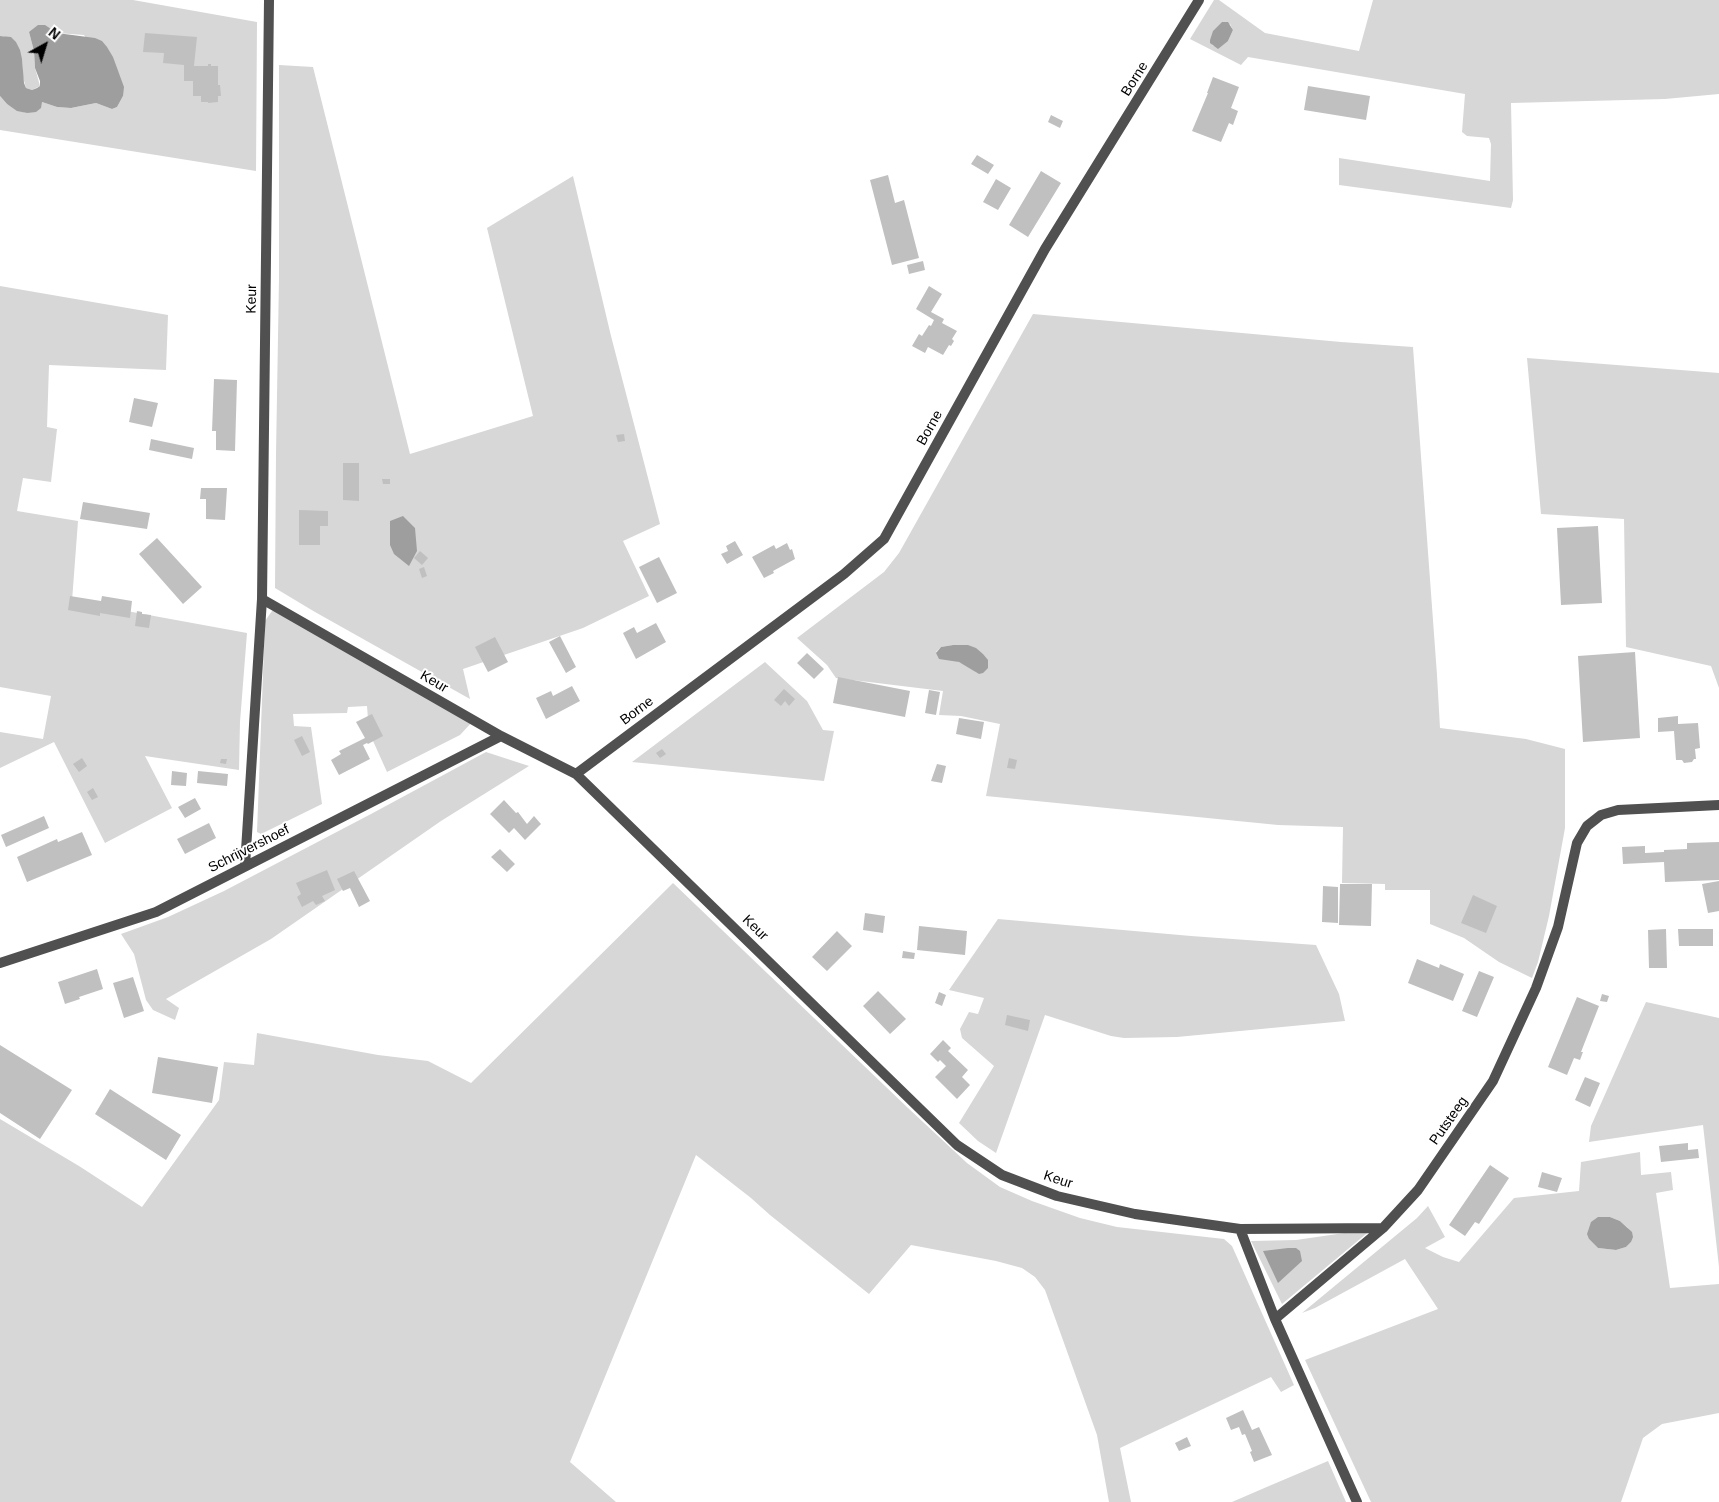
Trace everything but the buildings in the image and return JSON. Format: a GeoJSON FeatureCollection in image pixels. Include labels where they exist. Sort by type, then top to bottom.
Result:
{"type":"FeatureCollection","features":[{"type":"Feature","properties":{"kind":"street","name":"Keur"},"geometry":{"type":"LineString","coordinates":[[245,866],[262,599],[269,0]]}},
{"type":"Feature","properties":{"kind":"street","name":"Borne"},"geometry":{"type":"LineString","coordinates":[[576,774],[844,574],[884,539],[1045,249],[1199,0]]}},
{"type":"Feature","properties":{"kind":"street","name":"Keur"},"geometry":{"type":"LineString","coordinates":[[262,599],[501,736],[576,774],[957,1145],[1002,1174],[1057,1196],[1135,1214],[1240,1228],[1383,1228]]}},
{"type":"Feature","properties":{"kind":"street","name":"Schrijvershoef"},"geometry":{"type":"LineString","coordinates":[[0,963],[156,912],[501,736]]}},
{"type":"Feature","properties":{"kind":"street","name":"Putsteeg"},"geometry":{"type":"LineString","coordinates":[[1275,1319],[1383,1228],[1418,1190],[1493,1081],[1536,988],[1558,927],[1577,843],[1587,826],[1601,815],[1618,810],[1719,804]]}},
{"type":"Feature","properties":{"kind":"street"},"geometry":{"type":"LineString","coordinates":[[1240,1228],[1275,1319],[1357,1502]]}},
{"type":"Feature","properties":{"kind":"shaded area"},"geometry":{"type":"Polygon","coordinates":[[[0,0],[133,0],[257,22],[256,171],[0,130],[0,96],[7,104],[27,113],[42,102],[57,107],[71,108],[96,103],[112,109],[117,107],[123,96],[84,35],[57,33],[52,30],[29,32],[40,86],[32,90],[26,88],[22,59],[4,36],[0,36],[0,0]]]}},
{"type":"Feature","properties":{"kind":"shaded area"},"geometry":{"type":"Polygon","coordinates":[[[1214,0],[1219,0],[1265,33],[1359,51],[1373,0],[1719,0],[1719,94],[1665,99],[1511,103],[1513,200],[1511,208],[1339,185],[1339,158],[1490,181],[1491,144],[1489,138],[1467,136],[1462,132],[1465,94],[1248,57],[1241,65],[1190,39],[1214,0]],[[1230,24],[1210,40],[1213,46],[1228,41],[1233,30],[1230,24]]]}},
{"type":"Feature","properties":{"kind":"shaded area"},"geometry":{"type":"Polygon","coordinates":[[[1222,22],[1228,22],[1233,30],[1228,41],[1218,49],[1210,43],[1210,40],[1213,31],[1222,22]]]}},
{"type":"Feature","properties":{"kind":"shaded area"},"geometry":{"type":"Polygon","coordinates":[[[38,25],[45,25],[57,33],[95,38],[102,41],[113,57],[124,87],[123,96],[117,107],[112,109],[96,103],[71,108],[57,107],[42,102],[41,108],[36,112],[27,113],[17,111],[7,104],[0,96],[0,36],[11,37],[16,42],[22,59],[24,83],[26,88],[32,90],[40,86],[40,81],[35,68],[34,51],[29,32],[38,25]]]}},
{"type":"Feature","properties":{"kind":"shaded area"},"geometry":{"type":"Polygon","coordinates":[[[279,65],[313,67],[410,454],[533,416],[487,228],[573,176],[611,336],[660,524],[623,541],[649,596],[583,628],[463,669],[470,699],[275,588],[279,278],[279,65]]]}},
{"type":"Feature","properties":{"kind":"shaded area"},"geometry":{"type":"Polygon","coordinates":[[[0,286],[168,315],[166,370],[49,365],[47,427],[57,429],[51,482],[23,478],[17,511],[78,521],[72,601],[247,633],[240,722],[239,770],[145,756],[172,808],[105,843],[54,742],[0,768],[0,732],[43,739],[51,696],[0,687],[0,286]]]}},
{"type":"Feature","properties":{"kind":"shaded area"},"geometry":{"type":"Polygon","coordinates":[[[1033,314],[1413,347],[1440,728],[1526,739],[1565,749],[1565,828],[1549,916],[1538,962],[1532,978],[1499,962],[1464,938],[1430,924],[1430,890],[1385,890],[1385,884],[1342,883],[1343,827],[1278,825],[986,796],[1000,724],[961,716],[939,715],[943,691],[836,678],[827,665],[797,638],[884,572],[899,553],[1033,314]],[[953,645],[941,647],[936,652],[966,665],[979,674],[953,645]]]}},
{"type":"Feature","properties":{"kind":"shaded area"},"geometry":{"type":"Polygon","coordinates":[[[1527,358],[1719,373],[1719,688],[1711,666],[1626,647],[1624,519],[1541,514],[1527,358]]]}},
{"type":"Feature","properties":{"kind":"shaded area"},"geometry":{"type":"Polygon","coordinates":[[[403,516],[415,528],[417,551],[409,566],[394,554],[390,545],[390,521],[403,516]]]}},
{"type":"Feature","properties":{"kind":"shaded area"},"geometry":{"type":"Polygon","coordinates":[[[272,611],[279,611],[473,721],[460,735],[387,772],[369,732],[367,706],[348,707],[347,713],[293,714],[294,726],[311,727],[322,804],[261,834],[257,832],[265,621],[272,611]]]}},
{"type":"Feature","properties":{"kind":"shaded area"},"geometry":{"type":"Polygon","coordinates":[[[968,645],[976,648],[988,660],[988,668],[979,674],[959,662],[939,659],[936,653],[941,647],[968,645]]]}},
{"type":"Feature","properties":{"kind":"shaded area"},"geometry":{"type":"Polygon","coordinates":[[[765,662],[807,701],[823,730],[834,731],[824,781],[632,762],[765,662]]]}},
{"type":"Feature","properties":{"kind":"shaded area"},"geometry":{"type":"Polygon","coordinates":[[[486,752],[529,766],[441,821],[271,939],[166,999],[179,1008],[175,1020],[153,1010],[146,1000],[134,954],[121,934],[168,917],[224,891],[486,752]]]}},
{"type":"Feature","properties":{"kind":"shaded area"},"geometry":{"type":"Polygon","coordinates":[[[673,883],[967,1163],[1000,1187],[1080,1218],[1117,1227],[1224,1239],[1232,1246],[1294,1385],[1281,1392],[1271,1377],[1120,1448],[1131,1502],[1109,1502],[1097,1435],[1045,1290],[1035,1277],[1022,1268],[996,1261],[911,1245],[869,1294],[696,1155],[570,1462],[616,1502],[0,1502],[0,1119],[79,1166],[142,1207],[219,1100],[224,1062],[254,1065],[257,1033],[378,1055],[428,1061],[471,1083],[673,883]]]}},
{"type":"Feature","properties":{"kind":"shaded area"},"geometry":{"type":"Polygon","coordinates":[[[998,919],[1316,945],[1339,994],[1345,1021],[1177,1037],[1124,1038],[1111,1036],[1045,1015],[996,1153],[978,1141],[959,1123],[994,1066],[962,1038],[960,1029],[969,1012],[978,1014],[984,998],[949,990],[998,919]]]}},
{"type":"Feature","properties":{"kind":"shaded area"},"geometry":{"type":"Polygon","coordinates":[[[1646,1002],[1719,1018],[1719,1267],[1703,1125],[1589,1142],[1591,1126],[1646,1002]]]}},
{"type":"Feature","properties":{"kind":"shaded area"},"geometry":{"type":"Polygon","coordinates":[[[1640,1152],[1641,1175],[1671,1172],[1673,1190],[1656,1193],[1670,1288],[1719,1284],[1719,1413],[1662,1424],[1643,1438],[1621,1502],[1371,1502],[1305,1360],[1438,1309],[1405,1259],[1315,1308],[1302,1313],[1417,1218],[1428,1206],[1445,1237],[1425,1248],[1459,1262],[1514,1198],[1579,1191],[1581,1162],[1640,1152]],[[1610,1217],[1589,1239],[1598,1248],[1616,1250],[1626,1247],[1631,1242],[1628,1228],[1620,1221],[1610,1217]]]}},
{"type":"Feature","properties":{"kind":"shaded area"},"geometry":{"type":"Polygon","coordinates":[[[1598,1217],[1610,1217],[1620,1221],[1632,1232],[1631,1242],[1626,1247],[1616,1250],[1598,1248],[1589,1239],[1587,1234],[1591,1222],[1598,1217]]]}},
{"type":"Feature","properties":{"kind":"shaded area"},"geometry":{"type":"Polygon","coordinates":[[[1372,1229],[1282,1304],[1251,1241],[1296,1240],[1372,1229]]]}},
{"type":"Feature","properties":{"kind":"shaded area"},"geometry":{"type":"Polygon","coordinates":[[[1296,1248],[1300,1251],[1302,1261],[1278,1283],[1263,1251],[1296,1248]]]}},
{"type":"Feature","properties":{"kind":"shaded area"},"geometry":{"type":"Polygon","coordinates":[[[1328,1461],[1346,1502],[1232,1502],[1269,1486],[1328,1461]]]}}]}
